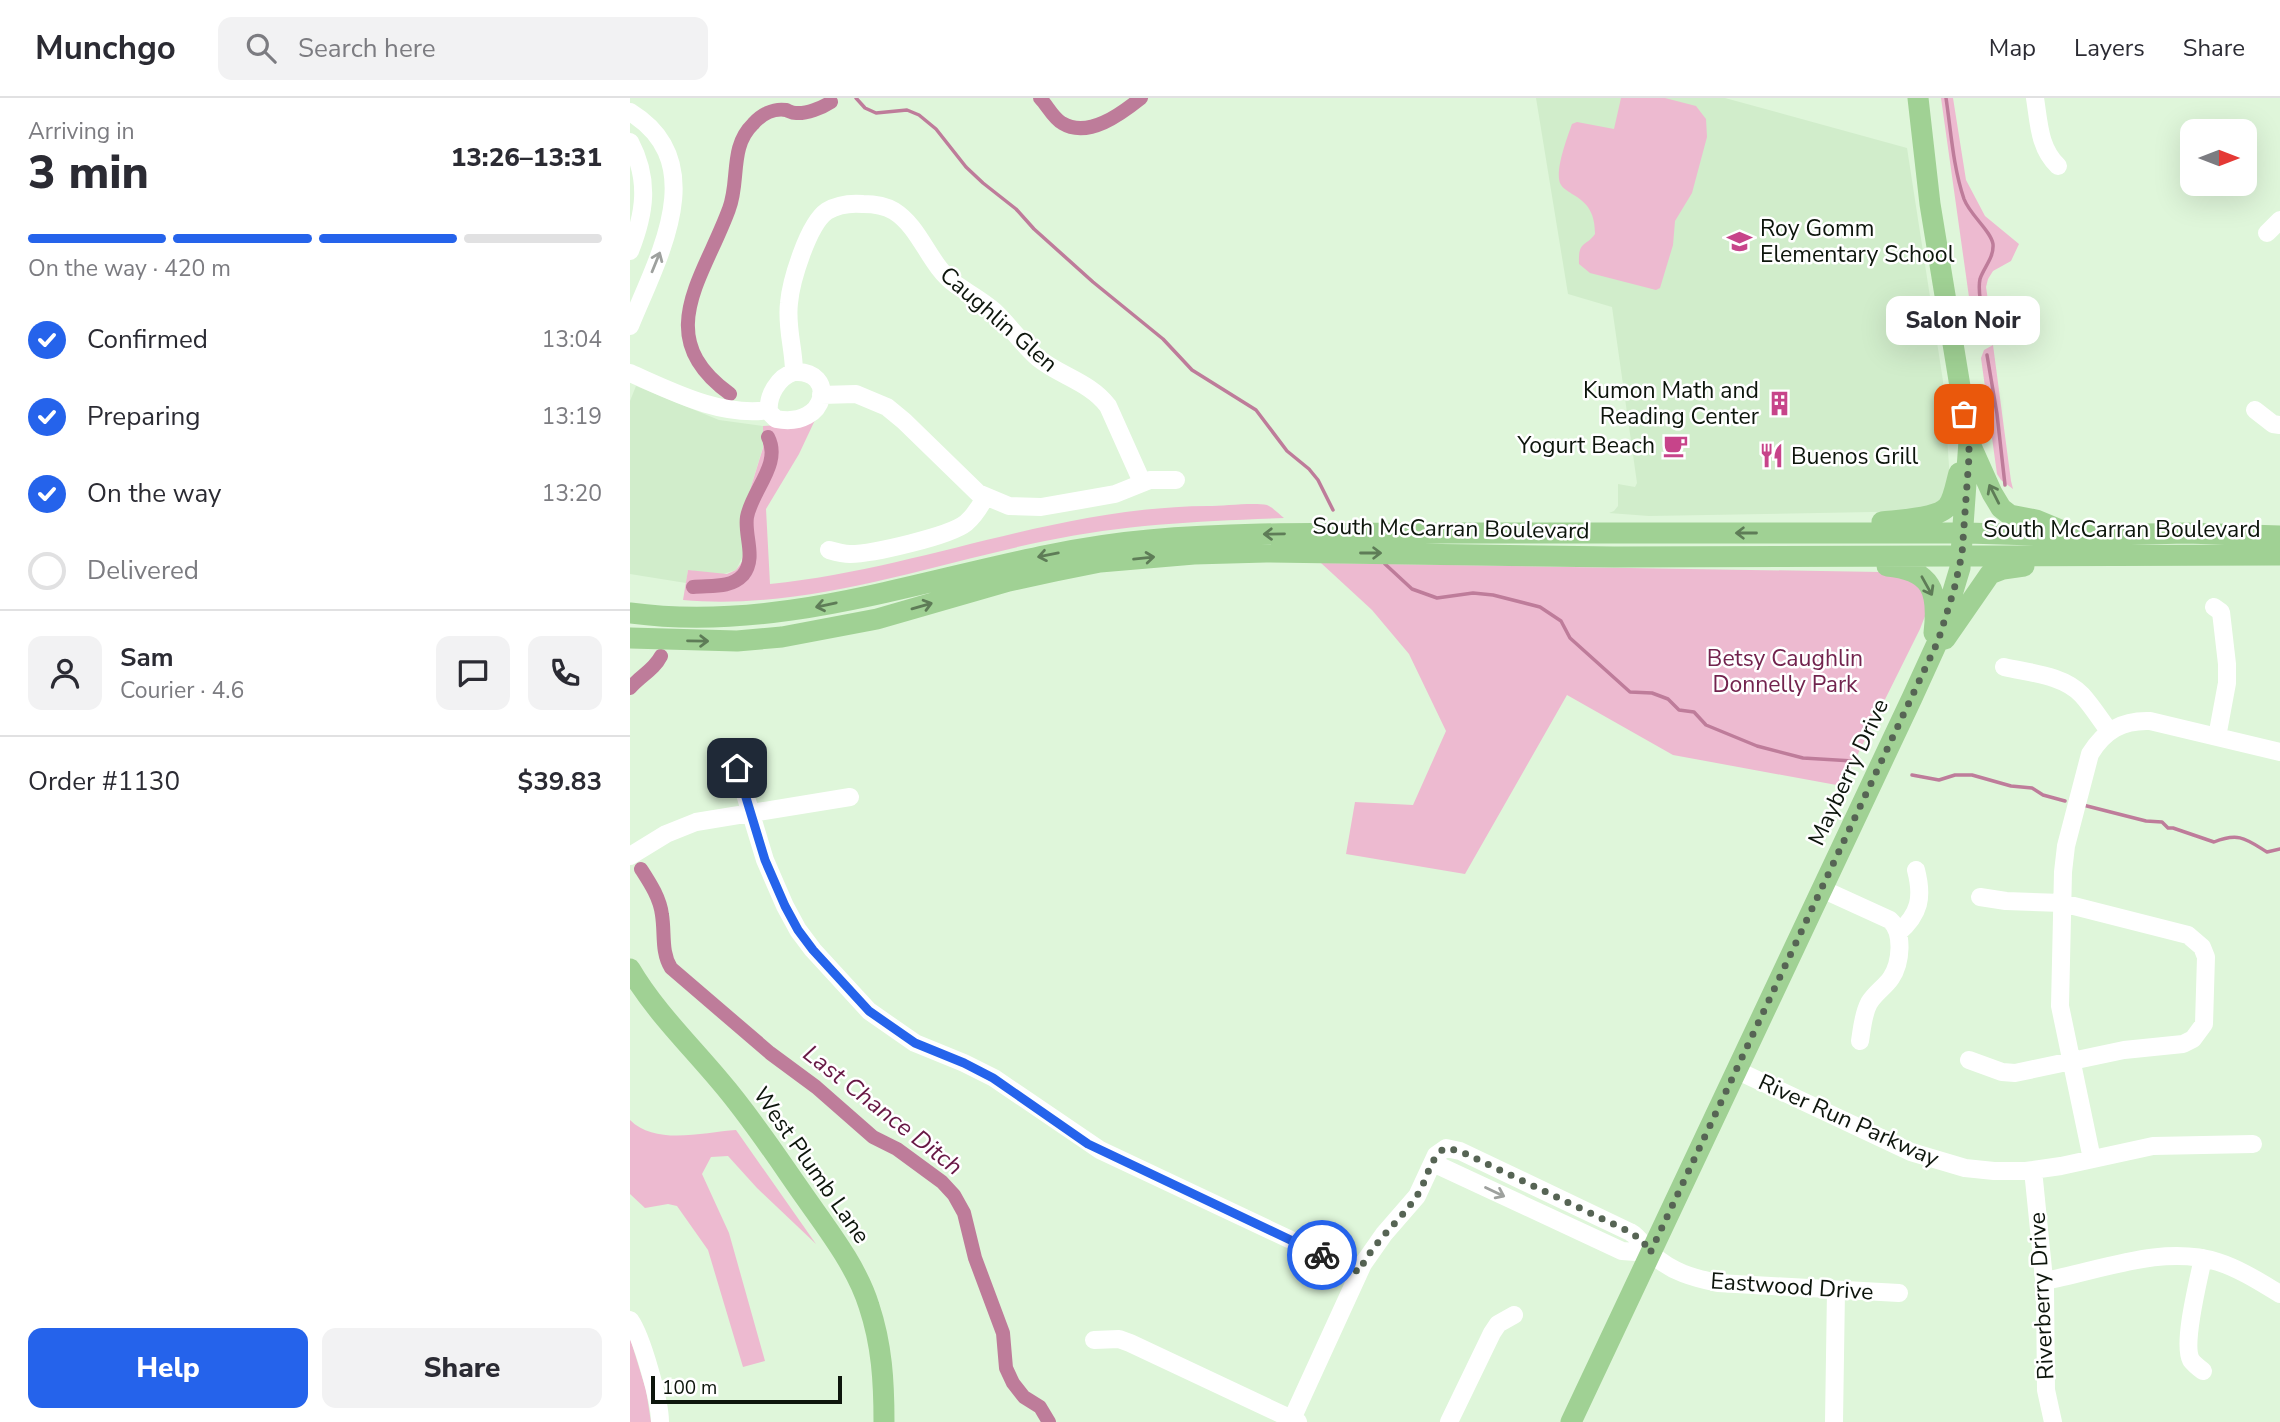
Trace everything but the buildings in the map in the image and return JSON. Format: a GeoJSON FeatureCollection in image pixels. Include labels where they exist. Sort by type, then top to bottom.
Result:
{"type":"FeatureCollection","features":[{"type":"Feature","properties":{"kind":"main road","name":"Mayberry Drive"},"geometry":{"type":"LineString","coordinates":[[1570,1422],[1932,654],[1954,590],[1963,544],[1969,441],[1930,204],[1918,98]]}},
{"type":"Feature","properties":{"kind":"main road"},"geometry":{"type":"LineString","coordinates":[[1793,533],[1922,517],[1941,512],[1949,506],[1969,441]]}},
{"type":"Feature","properties":{"kind":"main road"},"geometry":{"type":"LineString","coordinates":[[1932,654],[1954,629],[1978,588],[1990,574],[2003,569],[2042,564],[2070,546],[2057,527],[2010,515],[2001,508],[1969,441]]}},
{"type":"Feature","properties":{"kind":"main road"},"geometry":{"type":"LineString","coordinates":[[1632,533],[1632,557]]}},
{"type":"Feature","properties":{"kind":"main road","name":"South McCarran Boulevard"},"geometry":{"type":"LineString","coordinates":[[630,613],[662,617],[718,617],[809,609],[1091,547],[1147,540],[1269,534],[1793,533],[1963,544],[2280,555]]}},
{"type":"Feature","properties":{"kind":"main road","name":"South McCarran Boulevard"},"geometry":{"type":"LineString","coordinates":[[2070,546],[2186,533],[2280,536]]}},
{"type":"Feature","properties":{"kind":"main road","name":"South McCarran Boulevard"},"geometry":{"type":"LineString","coordinates":[[630,638],[737,641],[782,637],[877,618],[1009,581],[1100,562],[1153,557],[1244,552],[1632,557],[1795,556],[1963,544]]}},
{"type":"Feature","properties":{"kind":"main road"},"geometry":{"type":"LineString","coordinates":[[1795,556],[1916,571],[1924,578],[1935,601],[1932,654]]}},
{"type":"Feature","properties":{"kind":"main road","name":"West Plumb Lane"},"geometry":{"type":"LineString","coordinates":[[630,969],[663,1016],[736,1099],[826,1227],[853,1272],[868,1303],[881,1352],[884,1422]]}},
{"type":"Feature","properties":{"kind":"street"},"geometry":{"type":"LineString","coordinates":[[2039,99],[2041,137],[2050,159],[2058,166]]}},
{"type":"Feature","properties":{"kind":"street"},"geometry":{"type":"LineString","coordinates":[[630,112],[654,131],[669,159],[674,207],[667,235],[630,326]]}},
{"type":"Feature","properties":{"kind":"street"},"geometry":{"type":"LineString","coordinates":[[630,142],[643,173],[644,199],[639,227],[630,251]]}},
{"type":"Feature","properties":{"kind":"street","name":"Caughlin Glen"},"geometry":{"type":"LineString","coordinates":[[794,372],[788,331],[788,304],[797,269],[816,224],[825,213],[846,205],[886,207],[909,225],[946,276],[992,309],[1038,358],[1102,398],[1142,482]]}},
{"type":"Feature","properties":{"kind":"street"},"geometry":{"type":"LineString","coordinates":[[2267,233],[2280,220]]}},
{"type":"Feature","properties":{"kind":"street"},"geometry":{"type":"LineString","coordinates":[[794,372],[813,375],[820,385],[821,395],[814,413],[803,419],[776,419],[769,410],[768,401],[780,380],[794,372]]}},
{"type":"Feature","properties":{"kind":"street"},"geometry":{"type":"LineString","coordinates":[[630,373],[719,408],[741,412],[769,410]]}},
{"type":"Feature","properties":{"kind":"street"},"geometry":{"type":"LineString","coordinates":[[821,395],[856,394],[887,407],[969,485],[985,497],[1009,506],[1031,508],[1115,495],[1142,482],[1176,480]]}},
{"type":"Feature","properties":{"kind":"street"},"geometry":{"type":"LineString","coordinates":[[2255,410],[2273,424],[2280,425]]}},
{"type":"Feature","properties":{"kind":"street"},"geometry":{"type":"LineString","coordinates":[[829,550],[840,554],[864,553],[946,533],[965,524],[978,510],[985,497]]}},
{"type":"Feature","properties":{"kind":"street"},"geometry":{"type":"LineString","coordinates":[[2214,607],[2221,612],[2227,664],[2227,683],[2217,737]]}},
{"type":"Feature","properties":{"kind":"street"},"geometry":{"type":"LineString","coordinates":[[2004,667],[2060,681],[2071,687],[2082,695],[2109,731]]}},
{"type":"Feature","properties":{"kind":"street"},"geometry":{"type":"LineString","coordinates":[[2092,1159],[2060,1006],[2066,846],[2086,764],[2097,741],[2121,724],[2135,721],[2150,721],[2280,752]]}},
{"type":"Feature","properties":{"kind":"street"},"geometry":{"type":"LineString","coordinates":[[731,758],[737,768],[765,860],[798,930],[834,975],[884,1023],[915,1043],[993,1078],[1100,1150],[1359,1272],[1295,1421],[1130,1343],[1107,1338],[1094,1340]]}},
{"type":"Feature","properties":{"kind":"street"},"geometry":{"type":"LineString","coordinates":[[630,856],[666,834],[696,822],[850,797]]}},
{"type":"Feature","properties":{"kind":"street"},"geometry":{"type":"LineString","coordinates":[[1898,933],[1911,922],[1919,902],[1916,870]]}},
{"type":"Feature","properties":{"kind":"street"},"geometry":{"type":"LineString","coordinates":[[1822,889],[1896,925],[1896,968],[1867,1005],[1860,1041]]}},
{"type":"Feature","properties":{"kind":"street"},"geometry":{"type":"LineString","coordinates":[[1969,1060],[2002,1072],[2015,1073],[2124,1049],[2183,1044],[2193,1039],[2204,1024],[2206,957],[2202,947],[2188,934],[2062,903],[1980,897]]}},
{"type":"Feature","properties":{"kind":"street","name":"River Run Parkway"},"geometry":{"type":"LineString","coordinates":[[1737,1070],[1910,1152],[1938,1161],[1994,1171],[2034,1170],[2153,1146],[2253,1144]]}},
{"type":"Feature","properties":{"kind":"street","name":"Eastwood Drive"},"geometry":{"type":"LineString","coordinates":[[1359,1272],[1371,1250],[1417,1196],[1441,1150],[1452,1148],[1630,1232],[1643,1241],[1650,1253],[1674,1271],[1718,1283],[1899,1293]]}},
{"type":"Feature","properties":{"kind":"street","name":"Riverberry Drive"},"geometry":{"type":"LineString","coordinates":[[2034,1170],[2044,1281],[2046,1390],[2053,1422]]}},
{"type":"Feature","properties":{"kind":"street"},"geometry":{"type":"LineString","coordinates":[[2044,1281],[2161,1256],[2203,1258],[2237,1269],[2280,1294]]}},
{"type":"Feature","properties":{"kind":"street"},"geometry":{"type":"LineString","coordinates":[[2203,1258],[2189,1329],[2188,1352],[2192,1362],[2203,1371]]}},
{"type":"Feature","properties":{"kind":"street"},"geometry":{"type":"LineString","coordinates":[[1834,1422],[1836,1290]]}},
{"type":"Feature","properties":{"kind":"street"},"geometry":{"type":"LineString","coordinates":[[1449,1422],[1492,1333],[1498,1324],[1514,1315]]}},
{"type":"Feature","properties":{"kind":"street"},"geometry":{"type":"LineString","coordinates":[[630,1320],[638,1333],[660,1422]]}},
{"type":"Feature","properties":{"kind":"shaded area","name":"Roy Gomm Elementary School"},"geometry":{"type":"Polygon","coordinates":[[[1536,98],[1725,98],[1907,148],[1943,381],[1950,480],[1948,493],[1926,511],[1649,516],[1609,513],[1618,506],[1618,484],[1635,487],[1637,483],[1612,307],[1568,294],[1536,98]]]}},
{"type":"Feature","properties":{"kind":"shaded area"},"geometry":{"type":"Polygon","coordinates":[[[636,386],[719,420],[763,426],[763,447],[742,516],[744,554],[736,570],[720,575],[688,570],[686,583],[630,574],[630,401],[636,386]]]}},
{"type":"Feature","properties":{"kind":"green space"},"geometry":{"type":"Polygon","coordinates":[[[1621,98],[1665,98],[1696,106],[1706,119],[1707,137],[1692,193],[1675,221],[1673,245],[1660,288],[1656,290],[1590,273],[1579,264],[1581,247],[1595,234],[1594,221],[1587,206],[1560,183],[1562,154],[1572,124],[1577,122],[1614,129],[1621,98]]]}},
{"type":"Feature","properties":{"kind":"green space"},"geometry":{"type":"Polygon","coordinates":[[[1941,98],[1953,98],[1966,180],[1985,216],[2019,244],[2011,261],[1993,271],[1988,279],[1986,287],[1989,307],[1977,306],[1969,297],[1941,98]]]}},
{"type":"Feature","properties":{"kind":"green space"},"geometry":{"type":"Polygon","coordinates":[[[1993,345],[2013,489],[1997,474],[1981,358],[1984,350],[1993,345]]]}},
{"type":"Feature","properties":{"kind":"green space"},"geometry":{"type":"Polygon","coordinates":[[[815,420],[799,454],[766,509],[770,584],[880,566],[1042,527],[1151,509],[1261,504],[1269,506],[1284,518],[1194,522],[1105,531],[1045,541],[866,584],[820,592],[729,602],[683,600],[688,570],[727,574],[736,570],[742,562],[742,516],[763,448],[763,426],[809,423],[815,420]]]}},
{"type":"Feature","properties":{"kind":"green space","name":"Betsy Caughlin Donnelly Park"},"geometry":{"type":"Polygon","coordinates":[[[1321,563],[1901,573],[1922,588],[1927,611],[1842,786],[1673,755],[1567,695],[1465,874],[1346,854],[1355,802],[1413,805],[1446,731],[1409,654],[1372,610],[1321,563]]]}},
{"type":"Feature","properties":{"kind":"green space"},"geometry":{"type":"Polygon","coordinates":[[[630,1120],[653,1133],[667,1135],[736,1130],[816,1244],[757,1188],[728,1156],[711,1157],[702,1174],[729,1233],[765,1361],[743,1367],[708,1250],[677,1206],[668,1204],[645,1208],[630,1194],[630,1120]]]}},
{"type":"Feature","properties":{"kind":"green space"},"geometry":{"type":"Polygon","coordinates":[[[630,1338],[646,1390],[651,1422],[630,1422],[630,1338]]]}},
{"type":"Feature","properties":{"kind":"waterway"},"geometry":{"type":"LineString","coordinates":[[856,98],[865,108],[876,113],[907,110],[919,115],[936,129],[966,167],[1016,209],[1034,229],[1093,282],[1163,339],[1192,370],[1256,410],[1287,451],[1318,480],[1333,510]]}},
{"type":"Feature","properties":{"kind":"waterway","name":"Last Chance Ditch"},"geometry":{"type":"LineString","coordinates":[[1040,98],[1059,121],[1082,128],[1104,122],[1141,98]]}},
{"type":"Feature","properties":{"kind":"waterway"},"geometry":{"type":"LineString","coordinates":[[1946,98],[1960,187],[1964,199],[1993,244],[1980,279],[1981,306]]}},
{"type":"Feature","properties":{"kind":"waterway","name":"Last Chance Ditch"},"geometry":{"type":"LineString","coordinates":[[730,394],[706,373],[693,351],[688,329],[690,306],[697,283],[729,209],[741,143],[753,124],[768,113],[776,110],[804,113],[831,102]]}},
{"type":"Feature","properties":{"kind":"waterway"},"geometry":{"type":"LineString","coordinates":[[1987,355],[2005,485]]}},
{"type":"Feature","properties":{"kind":"waterway","name":"Last Chance Ditch"},"geometry":{"type":"LineString","coordinates":[[693,587],[720,586],[732,582],[743,575],[747,568],[750,554],[747,517],[769,467],[771,447],[768,437]]}},
{"type":"Feature","properties":{"kind":"waterway"},"geometry":{"type":"LineString","coordinates":[[1385,564],[1412,589],[1437,598],[1473,593],[1493,595],[1540,607],[1561,621],[1570,638],[1630,692],[1652,693],[1668,699],[1679,710],[1694,712],[1706,725],[1757,746],[1803,758],[1853,761]]}},
{"type":"Feature","properties":{"kind":"waterway","name":"Last Chance Ditch"},"geometry":{"type":"LineString","coordinates":[[630,688],[661,656]]}},
{"type":"Feature","properties":{"kind":"waterway"},"geometry":{"type":"LineString","coordinates":[[1912,775],[1939,780],[1955,775],[1972,775],[2011,786],[2032,788],[2043,795],[2065,801]]}},
{"type":"Feature","properties":{"kind":"waterway"},"geometry":{"type":"LineString","coordinates":[[2083,805],[2146,821],[2162,822],[2168,828],[2214,842],[2236,837],[2248,840],[2267,852],[2280,849]]}},
{"type":"Feature","properties":{"kind":"waterway","name":"Last Chance Ditch"},"geometry":{"type":"LineString","coordinates":[[641,869],[661,909],[665,949],[671,968],[873,1137],[897,1149],[942,1182],[954,1195],[964,1213],[975,1258],[1003,1333],[1006,1368],[1024,1397],[1040,1407],[1049,1422]]}},
{"type":"Feature","properties":{"kind":"way so far"},"geometry":{"type":"LineString","coordinates":[[1322,1255],[1359,1272],[1371,1250],[1417,1196],[1436,1155],[1446,1148],[1460,1151],[1630,1232],[1643,1241],[1650,1253],[1938,641],[1962,554],[1969,457],[1964,414]]}},
{"type":"Feature","properties":{"kind":"place","name":"Roy Gomm Elementary School"},"geometry":{"type":"Point","coordinates":[1740,241]}},
{"type":"Feature","properties":{"kind":"place","name":"Kumon Math and Reading Center"},"geometry":{"type":"Point","coordinates":[1779,403]}},
{"type":"Feature","properties":{"kind":"place","name":"Salon Noir"},"geometry":{"type":"Point","coordinates":[1964,414]}},
{"type":"Feature","properties":{"kind":"place","name":"Yogurt Beach"},"geometry":{"type":"Point","coordinates":[1675,445]}},
{"type":"Feature","properties":{"kind":"place","name":"Buenos Grill"},"geometry":{"type":"Point","coordinates":[1771,456]}},
{"type":"Feature","properties":{"kind":"route"},"geometry":{"type":"LineString","coordinates":[[737,768],[765,860],[798,930],[834,975],[869,1011],[915,1043],[993,1078],[1088,1144],[1322,1255]]}}]}
